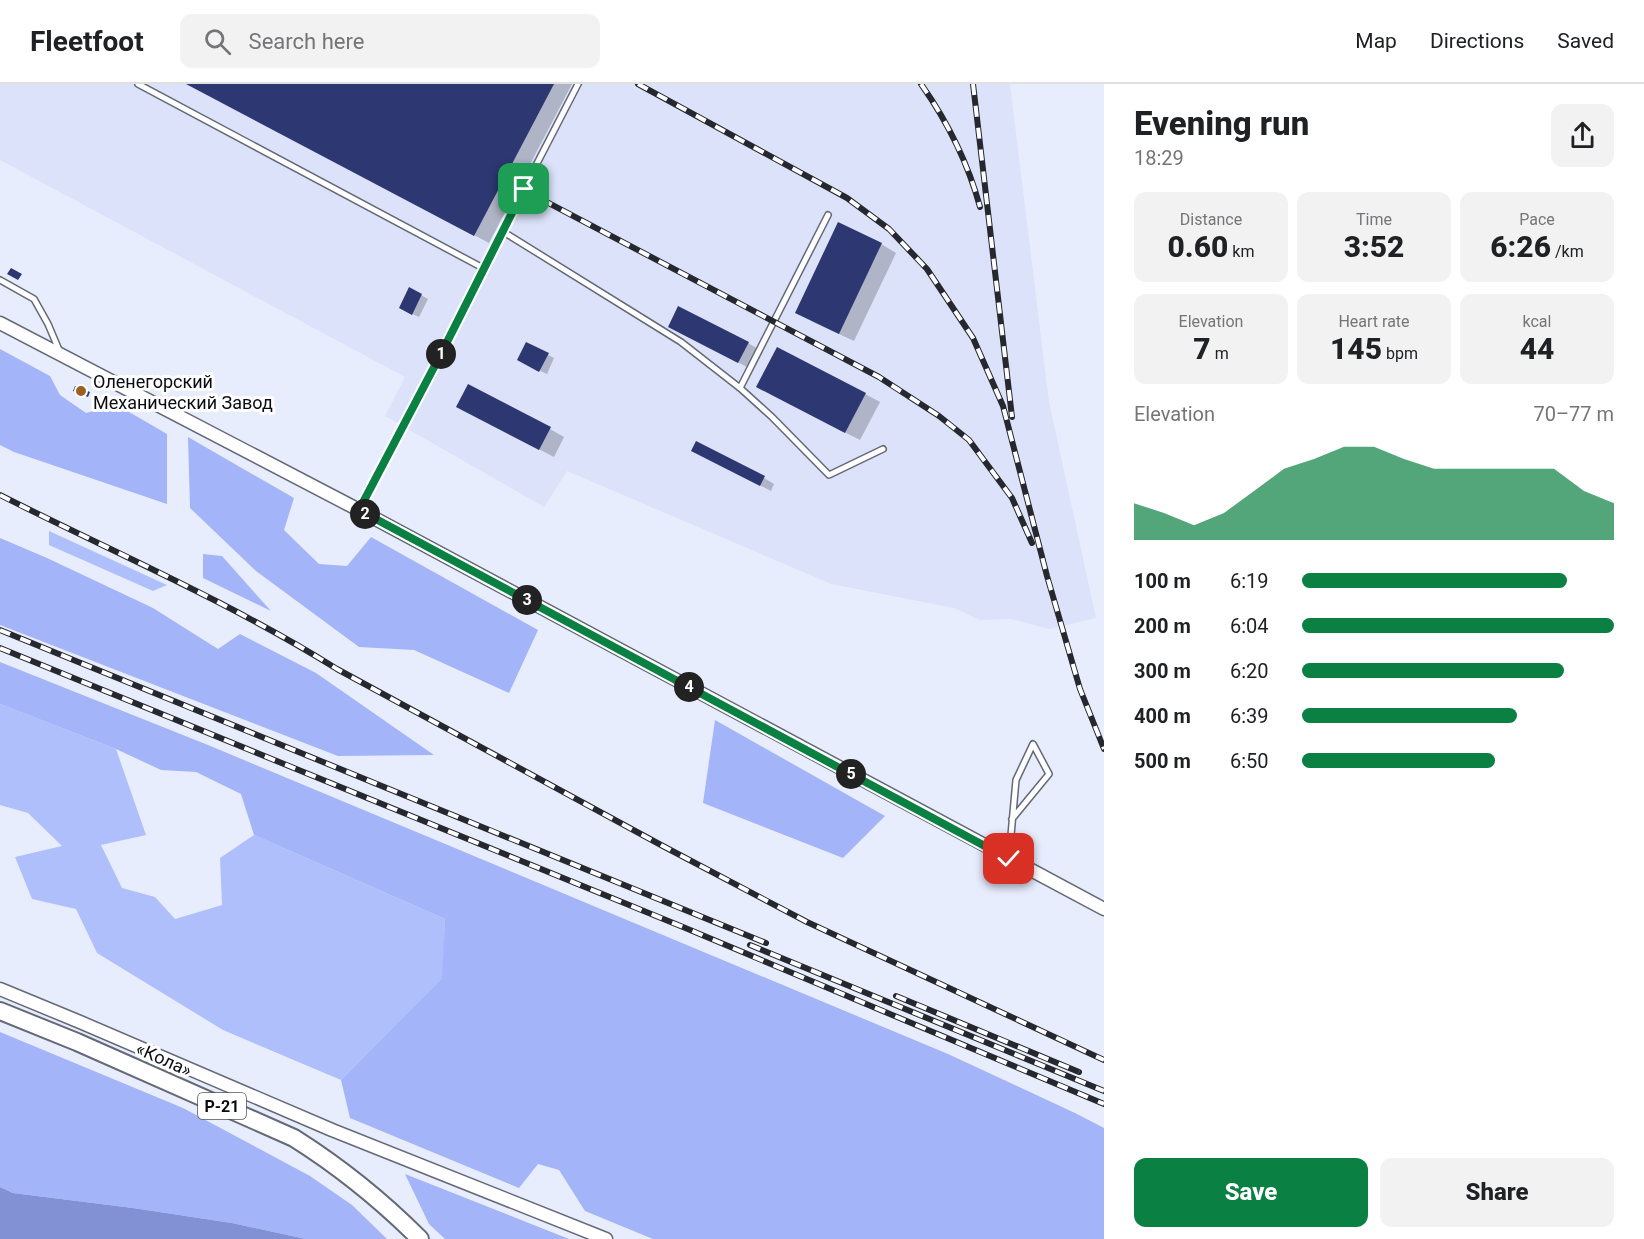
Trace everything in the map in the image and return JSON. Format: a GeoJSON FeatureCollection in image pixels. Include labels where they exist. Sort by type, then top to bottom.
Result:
{"type":"FeatureCollection","features":[{"type":"Feature","properties":{"kind":"highway","name":"«Кола»"},"geometry":{"type":"LineString","coordinates":[[0,1011],[77,1042],[294,1138],[324,1157],[392,1211],[420,1239]]}},
{"type":"Feature","properties":{"kind":"street"},"geometry":{"type":"LineString","coordinates":[[0,323],[359,510],[1104,909]]}},
{"type":"Feature","properties":{"kind":"street"},"geometry":{"type":"LineString","coordinates":[[0,989],[333,1130],[606,1239]]}},
{"type":"Feature","properties":{"kind":"lane"},"geometry":{"type":"LineString","coordinates":[[138,84],[483,268]]}},
{"type":"Feature","properties":{"kind":"lane"},"geometry":{"type":"LineString","coordinates":[[359,510],[578,84]]}},
{"type":"Feature","properties":{"kind":"lane"},"geometry":{"type":"LineString","coordinates":[[740,388],[828,215]]}},
{"type":"Feature","properties":{"kind":"lane"},"geometry":{"type":"LineString","coordinates":[[502,231],[681,342],[740,388],[829,475],[883,449]]}},
{"type":"Feature","properties":{"kind":"lane"},"geometry":{"type":"LineString","coordinates":[[0,280],[33,299],[48,324],[61,355]]}},
{"type":"Feature","properties":{"kind":"lane"},"geometry":{"type":"LineString","coordinates":[[1009,859],[1012,819],[1016,780],[1033,744],[1049,774],[1012,819]]}},
{"type":"Feature","properties":{"kind":"shaded area"},"geometry":{"type":"Polygon","coordinates":[[[0,84],[1010,84],[1049,402],[1096,618],[1049,629],[1011,619],[980,620],[954,608],[831,584],[567,471],[544,507],[385,416],[405,377],[0,160],[0,84]]]}},
{"type":"Feature","properties":{"kind":"shaded area"},"geometry":{"type":"Polygon","coordinates":[[[0,349],[50,376],[60,395],[86,413],[117,405],[167,434],[167,504],[14,452],[0,445],[0,349]]]}},
{"type":"Feature","properties":{"kind":"shaded area"},"geometry":{"type":"Polygon","coordinates":[[[188,437],[294,498],[284,530],[319,564],[347,566],[371,537],[538,630],[509,693],[414,650],[359,647],[256,571],[190,508],[188,437]]]}},
{"type":"Feature","properties":{"kind":"shaded area"},"geometry":{"type":"Polygon","coordinates":[[[49,531],[167,585],[153,591],[49,545],[49,531]]]}},
{"type":"Feature","properties":{"kind":"shaded area"},"geometry":{"type":"Polygon","coordinates":[[[0,538],[153,608],[218,649],[240,634],[316,673],[434,755],[338,756],[0,625],[0,538]]]}},
{"type":"Feature","properties":{"kind":"shaded area"},"geometry":{"type":"Polygon","coordinates":[[[203,554],[222,556],[271,611],[203,578],[203,554]]]}},
{"type":"Feature","properties":{"kind":"shaded area"},"geometry":{"type":"Polygon","coordinates":[[[0,662],[208,745],[948,1054],[1104,1128],[1104,1239],[653,1239],[585,1211],[559,1170],[538,1164],[519,1188],[350,1118],[341,1080],[442,979],[445,919],[254,835],[241,794],[196,772],[161,770],[116,749],[0,704],[0,662]]]}},
{"type":"Feature","properties":{"kind":"shaded area"},"geometry":{"type":"Polygon","coordinates":[[[0,704],[116,749],[146,835],[101,845],[122,888],[155,897],[175,919],[222,905],[220,858],[254,835],[445,919],[443,979],[341,1080],[223,1030],[97,953],[76,909],[32,899],[15,857],[62,846],[28,813],[0,805],[0,704]]]}},
{"type":"Feature","properties":{"kind":"shaded area"},"geometry":{"type":"Polygon","coordinates":[[[715,720],[885,816],[843,858],[703,803],[715,720]]]}},
{"type":"Feature","properties":{"kind":"shaded area"},"geometry":{"type":"Polygon","coordinates":[[[0,1032],[183,1108],[310,1176],[352,1205],[387,1239],[306,1239],[232,1223],[13,1193],[0,1187],[0,1032]]]}},
{"type":"Feature","properties":{"kind":"shaded area"},"geometry":{"type":"Polygon","coordinates":[[[405,1174],[569,1239],[445,1239],[429,1224],[405,1174]]]}},
{"type":"Feature","properties":{"kind":"shaded area"},"geometry":{"type":"Polygon","coordinates":[[[0,1187],[13,1193],[232,1223],[306,1239],[0,1239],[0,1187]]]}},
{"type":"Feature","properties":{"kind":"building"},"geometry":{"type":"Polygon","coordinates":[[[186,84],[554,84],[474,236],[186,84]]]}},
{"type":"Feature","properties":{"kind":"building"},"geometry":{"type":"Polygon","coordinates":[[[838,222],[882,243],[839,334],[795,313],[838,222]]]}},
{"type":"Feature","properties":{"kind":"building"},"geometry":{"type":"Polygon","coordinates":[[[11,268],[22,274],[18,280],[7,274],[11,268]]]}},
{"type":"Feature","properties":{"kind":"building"},"geometry":{"type":"Polygon","coordinates":[[[409,287],[422,294],[412,315],[399,308],[409,287]]]}},
{"type":"Feature","properties":{"kind":"building"},"geometry":{"type":"Polygon","coordinates":[[[678,306],[749,342],[738,363],[668,327],[678,306]]]}},
{"type":"Feature","properties":{"kind":"building"},"geometry":{"type":"Polygon","coordinates":[[[526,342],[549,353],[539,372],[517,360],[526,342]]]}},
{"type":"Feature","properties":{"kind":"building"},"geometry":{"type":"Polygon","coordinates":[[[777,347],[866,393],[845,433],[756,387],[777,347]]]}},
{"type":"Feature","properties":{"kind":"building"},"geometry":{"type":"Polygon","coordinates":[[[468,384],[551,427],[539,450],[456,407],[468,384]]]}},
{"type":"Feature","properties":{"kind":"building","name":"Оленегорский Механический Завод"},"geometry":{"type":"Polygon","coordinates":[[[75,386],[90,392],[88,397],[73,391],[75,386]]]}},
{"type":"Feature","properties":{"kind":"building"},"geometry":{"type":"Polygon","coordinates":[[[696,441],[765,476],[760,486],[691,451],[696,441]]]}},
{"type":"Feature","properties":{"kind":"railway"},"geometry":{"type":"LineString","coordinates":[[638,84],[847,198],[889,229],[927,269],[973,338],[1003,406],[1047,576],[1080,689],[1104,749]]}},
{"type":"Feature","properties":{"kind":"railway"},"geometry":{"type":"LineString","coordinates":[[921,84],[956,143],[980,207]]}},
{"type":"Feature","properties":{"kind":"railway"},"geometry":{"type":"LineString","coordinates":[[973,84],[1012,417]]}},
{"type":"Feature","properties":{"kind":"railway"},"geometry":{"type":"LineString","coordinates":[[503,179],[879,377],[939,416],[969,440],[1012,498],[1032,543]]}},
{"type":"Feature","properties":{"kind":"railway"},"geometry":{"type":"LineString","coordinates":[[0,495],[171,578],[255,622],[337,669],[807,922],[1104,1060]]}},
{"type":"Feature","properties":{"kind":"railway"},"geometry":{"type":"LineString","coordinates":[[0,630],[766,943]]}},
{"type":"Feature","properties":{"kind":"railway"},"geometry":{"type":"LineString","coordinates":[[0,648],[683,927],[1104,1104]]}},
{"type":"Feature","properties":{"kind":"railway"},"geometry":{"type":"LineString","coordinates":[[750,945],[1104,1091]]}},
{"type":"Feature","properties":{"kind":"railway"},"geometry":{"type":"LineString","coordinates":[[896,996],[1079,1072]]}},
{"type":"Feature","properties":{"kind":"place","name":"Оленегорский Механический Завод"},"geometry":{"type":"Point","coordinates":[81,391]}},
{"type":"Feature","properties":{"kind":"route"},"geometry":{"type":"LineString","coordinates":[[524,189],[359,510],[1009,859]]}}]}
